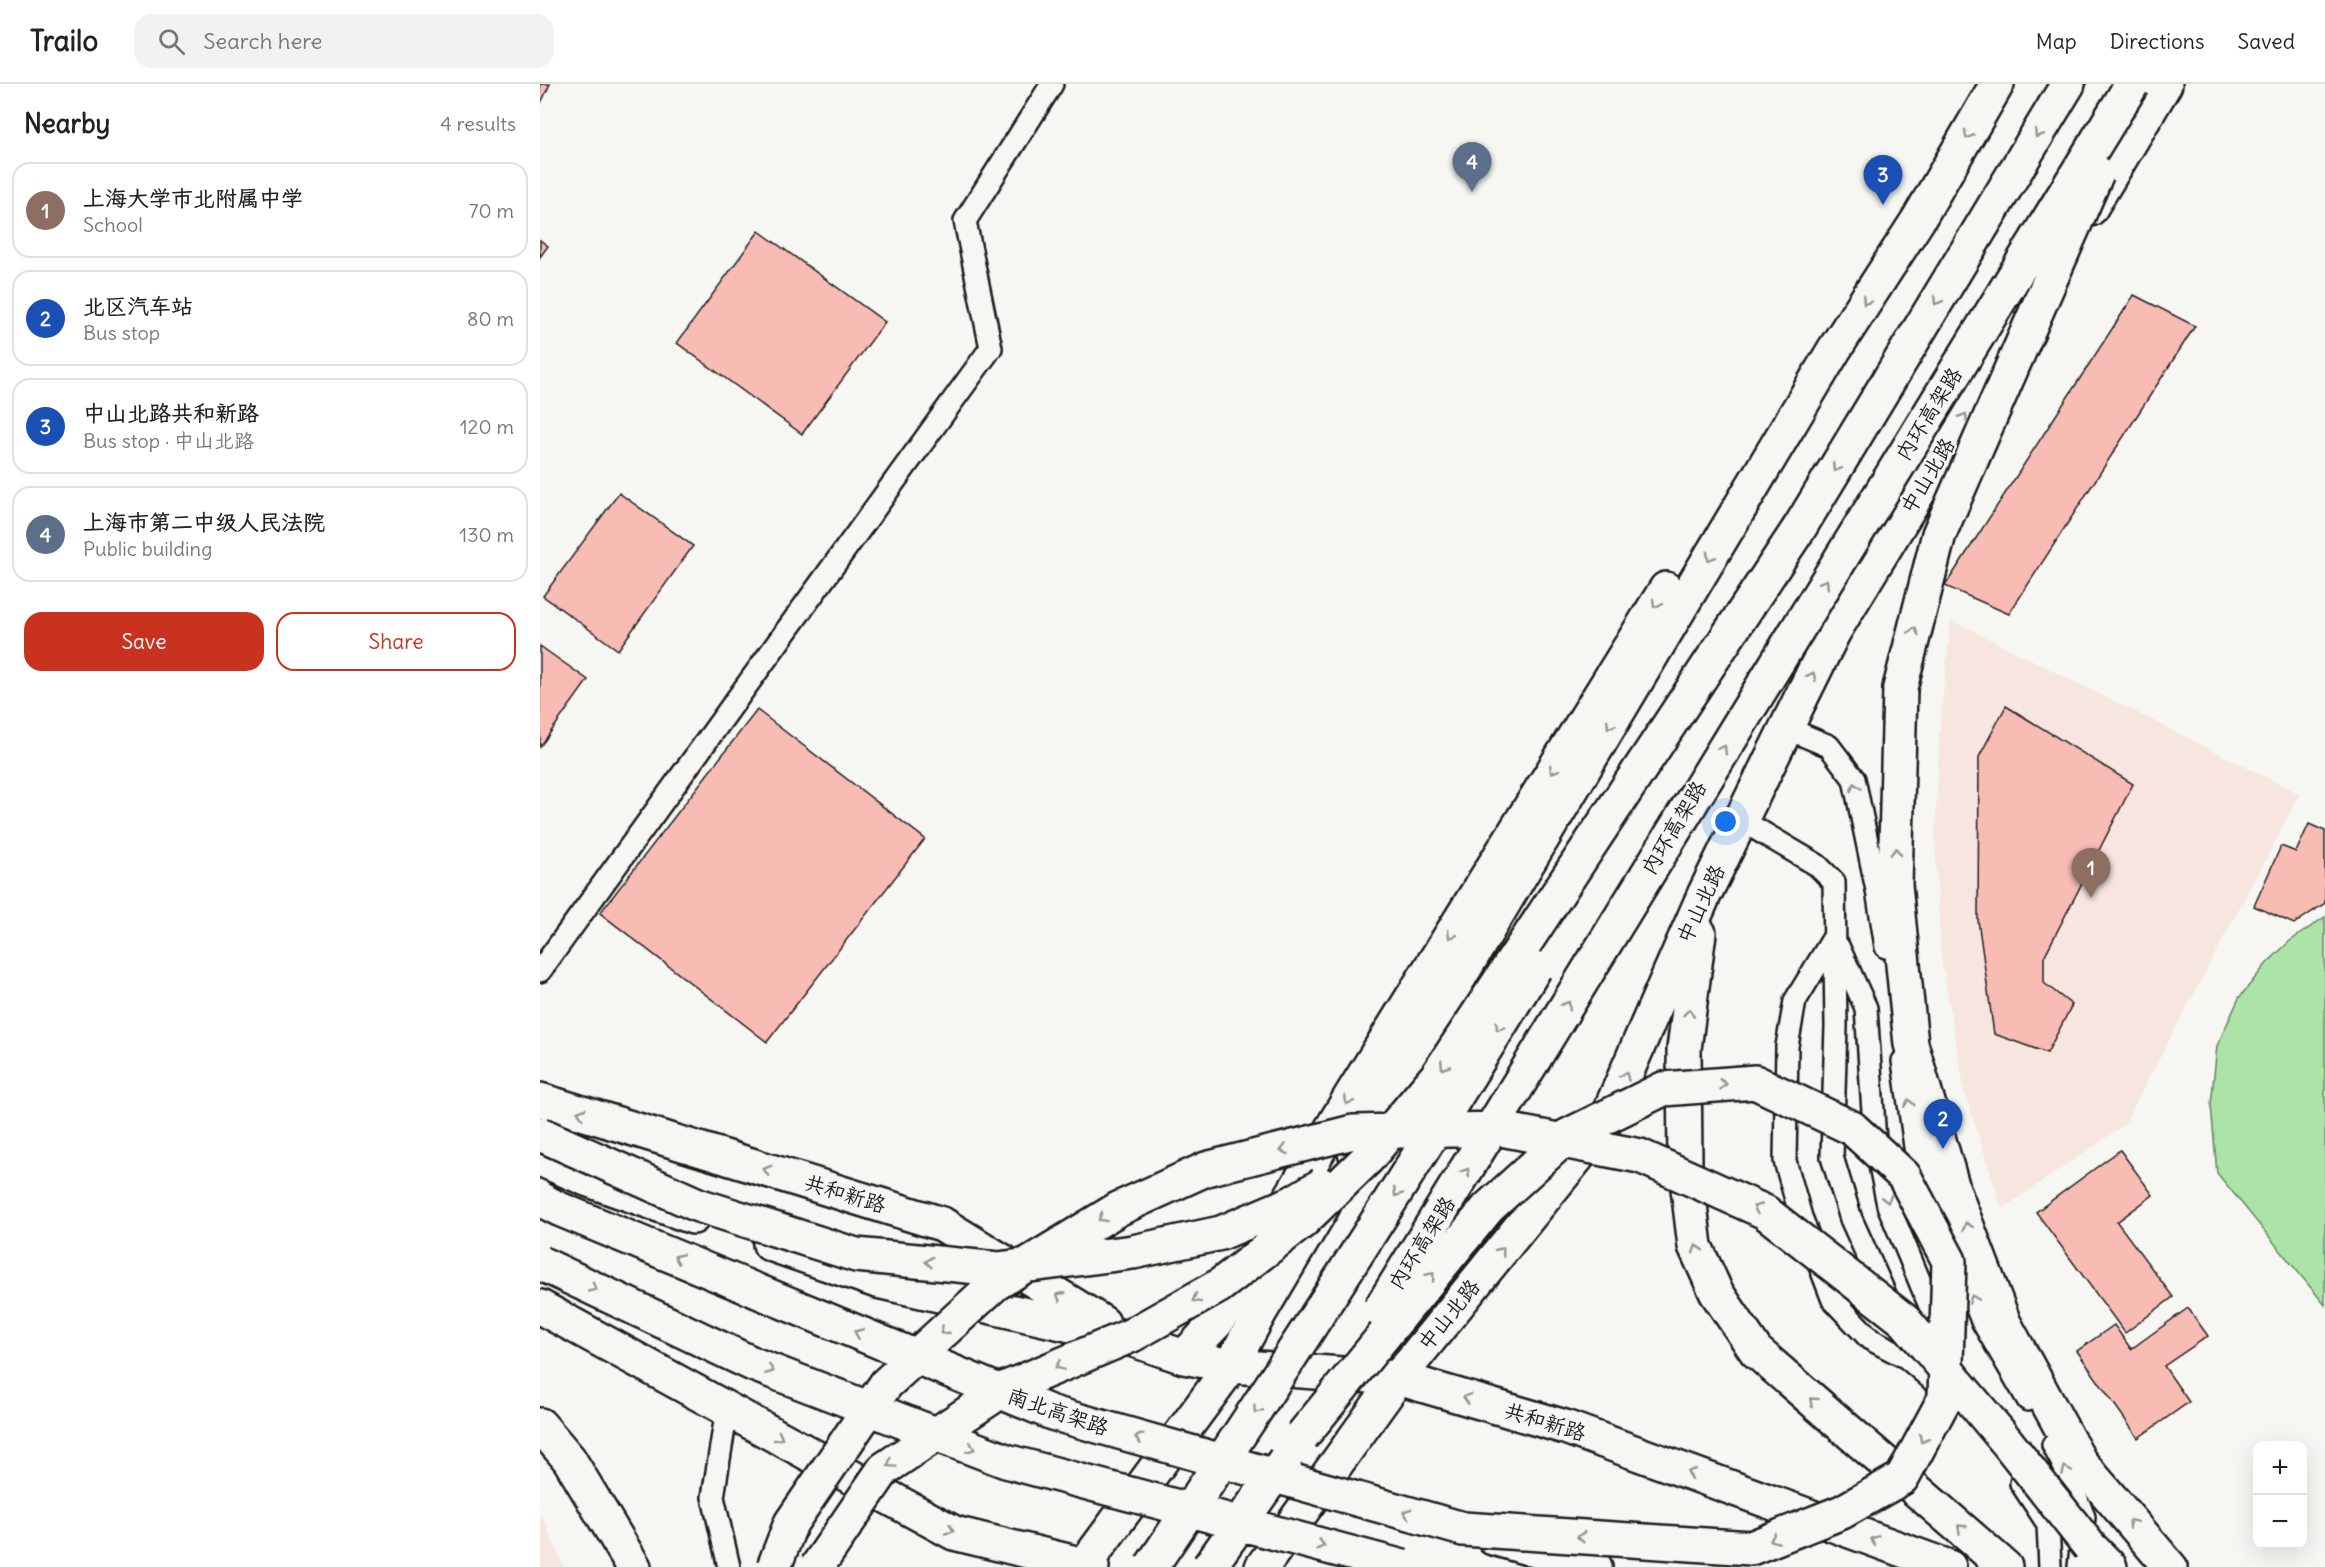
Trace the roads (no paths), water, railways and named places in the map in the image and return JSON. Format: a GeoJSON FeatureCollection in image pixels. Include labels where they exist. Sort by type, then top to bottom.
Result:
{"type":"FeatureCollection","features":[{"type":"Feature","properties":{"kind":"main road"},"geometry":{"type":"LineString","coordinates":[[540,1307],[954,1533],[1087,1566],[1231,1366],[1266,1302],[1834,350],[1918,220],[1997,84]]}},
{"type":"Feature","properties":{"kind":"main road"},"geometry":{"type":"LineString","coordinates":[[1151,1567],[1248,1423],[1410,1172],[1611,844],[2068,84]]}},
{"type":"Feature","properties":{"kind":"main road"},"geometry":{"type":"LineString","coordinates":[[2133,84],[1939,534],[1900,688],[1895,885],[1911,1044],[1954,1192],[2004,1323],[2080,1462],[2170,1567]]}},
{"type":"Feature","properties":{"kind":"main road","name":"内环高架路"},"geometry":{"type":"LineString","coordinates":[[1209,1567],[1302,1436],[1476,1157],[1674,828],[2133,84]]}},
{"type":"Feature","properties":{"kind":"main road","name":"中山北路"},"geometry":{"type":"LineString","coordinates":[[1262,1567],[1398,1378],[1604,1124],[1704,895],[1833,633],[2165,84]]}},
{"type":"Feature","properties":{"kind":"main road"},"geometry":{"type":"LineString","coordinates":[[1184,1357],[1216,1323],[1351,1096],[1754,447],[1834,350]]}},
{"type":"Feature","properties":{"kind":"main road"},"geometry":{"type":"LineString","coordinates":[[817,1567],[884,1469],[1004,1389],[1132,1335],[1219,1286],[1302,1222],[1368,1158],[1437,1076],[1800,527]]}},
{"type":"Feature","properties":{"kind":"main road"},"geometry":{"type":"LineString","coordinates":[[1704,895],[1684,1049],[1685,1164],[1695,1246],[1716,1293],[1756,1351],[2005,1567]]}},
{"type":"Feature","properties":{"kind":"main road"},"geometry":{"type":"LineString","coordinates":[[1302,1436],[1488,1208],[1567,1136],[1663,1089],[1755,1082],[1852,1128],[1904,1176],[1949,1261],[1945,1398],[1902,1478],[1842,1512],[1751,1548],[1463,1529]]}},
{"type":"Feature","properties":{"kind":"main road","name":"共和新路"},"geometry":{"type":"LineString","coordinates":[[540,1100],[942,1224],[1128,1338]]}},
{"type":"Feature","properties":{"kind":"main road"},"geometry":{"type":"LineString","coordinates":[[774,1567],[791,1523],[886,1384],[995,1284],[1107,1215],[1206,1169],[1353,1132],[1501,1129],[1640,1156],[1765,1212],[1905,1321],[2007,1442],[2090,1547],[2110,1567]]}},
{"type":"Feature","properties":{"kind":"main road"},"geometry":{"type":"LineString","coordinates":[[540,1132],[698,1205],[856,1255],[998,1269],[1133,1252],[1221,1233],[1292,1203],[1368,1158]]}},
{"type":"Feature","properties":{"kind":"main road"},"geometry":{"type":"LineString","coordinates":[[540,1132],[589,1180]]}},
{"type":"Feature","properties":{"kind":"main road","name":"共和新路"},"geometry":{"type":"LineString","coordinates":[[540,1159],[589,1180],[878,1281],[1128,1338],[1184,1357],[1231,1366],[1398,1378],[1565,1427],[1949,1567]]}},
{"type":"Feature","properties":{"kind":"main road","name":"南北高架路"},"geometry":{"type":"LineString","coordinates":[[540,1199],[1052,1413],[1595,1567]]}},
{"type":"Feature","properties":{"kind":"main road"},"geometry":{"type":"LineString","coordinates":[[540,1263],[753,1364],[1006,1461],[1402,1567]]}},
{"type":"Feature","properties":{"kind":"main road"},"geometry":{"type":"LineString","coordinates":[[540,1425],[569,1459],[634,1567]]}},
{"type":"Feature","properties":{"kind":"lane"},"geometry":{"type":"LineString","coordinates":[[540,971],[991,348],[965,221],[1052,84]]}},
{"type":"Feature","properties":{"kind":"lane"},"geometry":{"type":"LineString","coordinates":[[1786,728],[1829,746],[1854,779],[1877,890],[1917,1161],[1982,1321],[2058,1454],[2076,1496],[2084,1517],[2079,1567]]}},
{"type":"Feature","properties":{"kind":"lane"},"geometry":{"type":"LineString","coordinates":[[1741,820],[1817,865],[1834,882],[1836,1026],[1832,1157],[1851,1220],[1910,1349],[1930,1377]]}},
{"type":"Feature","properties":{"kind":"lane"},"geometry":{"type":"LineString","coordinates":[[1834,937],[1795,1001],[1787,1046],[1785,1161],[1801,1217],[1833,1300],[1870,1339],[1907,1358],[1966,1409],[2010,1465],[2048,1524],[2050,1567]]}},
{"type":"Feature","properties":{"kind":"lane"},"geometry":{"type":"LineString","coordinates":[[1834,937],[1866,1008],[1875,1142],[1888,1205],[1980,1427]]}},
{"type":"Feature","properties":{"kind":"lane"},"geometry":{"type":"LineString","coordinates":[[727,1409],[713,1497],[729,1567]]}},
{"type":"Feature","properties":{"kind":"place","name":"上海市第二中级人民法院"},"geometry":{"type":"Point","coordinates":[1472,192]}},
{"type":"Feature","properties":{"kind":"place","name":"中山北路共和新路"},"geometry":{"type":"Point","coordinates":[1883,205]}},
{"type":"Feature","properties":{"kind":"place","name":"上海大学市北附属中学"},"geometry":{"type":"Point","coordinates":[2091,898]}},
{"type":"Feature","properties":{"kind":"place","name":"北区汽车站"},"geometry":{"type":"Point","coordinates":[1943,1149]}}]}
